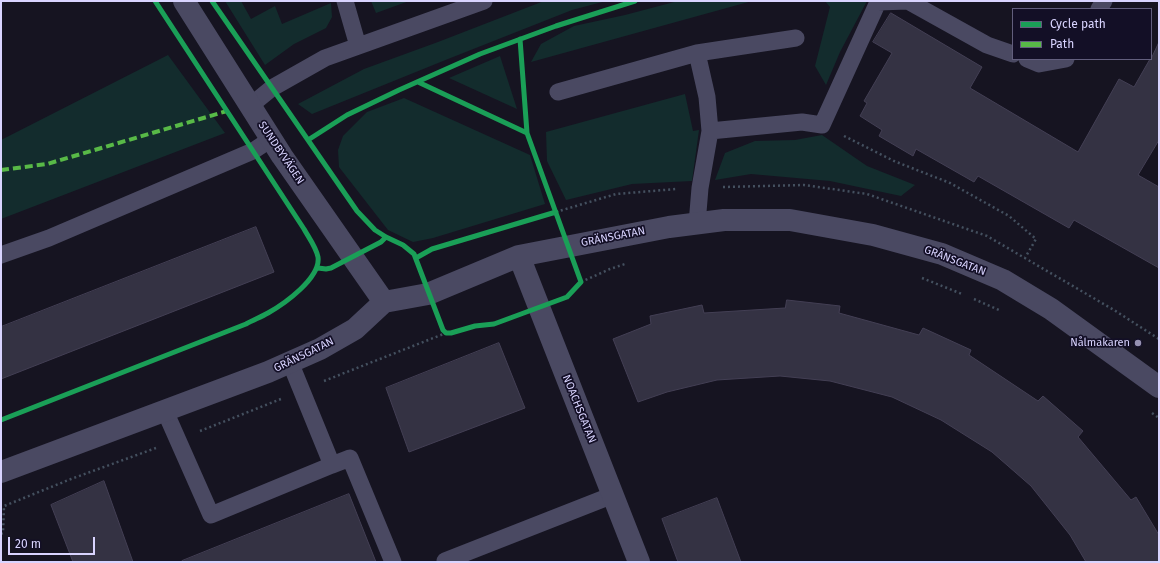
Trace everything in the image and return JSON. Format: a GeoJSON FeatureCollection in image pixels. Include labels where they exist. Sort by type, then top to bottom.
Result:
{"type":"FeatureCollection","features":[{"type":"Feature","properties":{"kind":"street","name":"SUNDBYVÄGEN"},"geometry":{"type":"LineString","coordinates":[[184,1],[270,138],[384,302]]}},
{"type":"Feature","properties":{"kind":"street","name":"GRÄNSGATAN"},"geometry":{"type":"LineString","coordinates":[[1,472],[165,411],[320,349],[355,329],[384,302],[428,294],[519,256],[668,227],[724,220],[790,220],[873,235],[942,254],[1003,280],[1045,305],[1159,387]]}},
{"type":"Feature","properties":{"kind":"street","name":"NOACHSGATAN"},"geometry":{"type":"LineString","coordinates":[[519,256],[640,562]]}},
{"type":"Feature","properties":{"kind":"lane"},"geometry":{"type":"LineString","coordinates":[[345,1],[358,46]]}},
{"type":"Feature","properties":{"kind":"lane"},"geometry":{"type":"LineString","coordinates":[[250,106],[272,88],[325,58],[484,1]]}},
{"type":"Feature","properties":{"kind":"lane"},"geometry":{"type":"LineString","coordinates":[[710,131],[802,122],[822,125],[878,2],[908,1],[987,45],[1012,54]]}},
{"type":"Feature","properties":{"kind":"lane"},"geometry":{"type":"LineString","coordinates":[[558,92],[697,53],[796,38]]}},
{"type":"Feature","properties":{"kind":"lane"},"geometry":{"type":"LineString","coordinates":[[697,53],[707,97],[710,131],[700,188],[697,224]]}},
{"type":"Feature","properties":{"kind":"lane"},"geometry":{"type":"LineString","coordinates":[[1029,60],[1039,64],[1061,60]]}},
{"type":"Feature","properties":{"kind":"lane"},"geometry":{"type":"LineString","coordinates":[[1,255],[49,238],[253,151],[270,138]]}},
{"type":"Feature","properties":{"kind":"lane"},"geometry":{"type":"LineString","coordinates":[[290,362],[332,465]]}},
{"type":"Feature","properties":{"kind":"lane"},"geometry":{"type":"LineString","coordinates":[[165,411],[211,515],[350,458],[393,562]]}},
{"type":"Feature","properties":{"kind":"lane"},"geometry":{"type":"LineString","coordinates":[[445,561],[613,495]]}},
{"type":"Feature","properties":{"kind":"path"},"geometry":{"type":"LineString","coordinates":[[822,125],[894,161],[950,183],[1009,216],[1036,239],[1025,258]]}},
{"type":"Feature","properties":{"kind":"path"},"geometry":{"type":"LineString","coordinates":[[553,205],[569,246],[580,282]]}},
{"type":"Feature","properties":{"kind":"path"},"geometry":{"type":"LineString","coordinates":[[548,214],[556,212]]}},
{"type":"Feature","properties":{"kind":"path"},"geometry":{"type":"LineString","coordinates":[[576,287],[580,282],[631,262]]}},
{"type":"Feature","properties":{"kind":"path"},"geometry":{"type":"LineString","coordinates":[[921,277],[963,294]]}},
{"type":"Feature","properties":{"kind":"path"},"geometry":{"type":"LineString","coordinates":[[970,297],[1005,313]]}},
{"type":"Feature","properties":{"kind":"path"},"geometry":{"type":"LineString","coordinates":[[1,534],[3,533],[4,506],[178,439],[447,332]]}},
{"type":"Feature","properties":{"kind":"path"},"geometry":{"type":"LineString","coordinates":[[1147,408],[1159,418]]}},
{"type":"Feature","properties":{"kind":"green space"},"geometry":{"type":"Polygon","coordinates":[[[225,1],[241,1],[251,19],[275,6],[282,24],[331,3],[332,17],[326,28],[294,44],[265,65],[225,1]]]}},
{"type":"Feature","properties":{"kind":"green space"},"geometry":{"type":"Polygon","coordinates":[[[371,1],[409,1],[376,13],[371,1]]]}},
{"type":"Feature","properties":{"kind":"green space"},"geometry":{"type":"Polygon","coordinates":[[[544,1],[606,1],[572,10],[312,114],[298,104],[364,69],[544,1]]]}},
{"type":"Feature","properties":{"kind":"green space"},"geometry":{"type":"Polygon","coordinates":[[[678,1],[752,1],[531,62],[541,44],[574,26],[625,15],[678,1]]]}},
{"type":"Feature","properties":{"kind":"green space"},"geometry":{"type":"Polygon","coordinates":[[[825,1],[867,1],[840,52],[826,85],[815,66],[830,7],[825,1]]]}},
{"type":"Feature","properties":{"kind":"green space"},"geometry":{"type":"Polygon","coordinates":[[[168,55],[225,133],[1,219],[1,140],[168,55]]]}},
{"type":"Feature","properties":{"kind":"green space"},"geometry":{"type":"Polygon","coordinates":[[[500,56],[517,109],[449,78],[500,56]]]}},
{"type":"Feature","properties":{"kind":"green space"},"geometry":{"type":"Polygon","coordinates":[[[685,94],[693,131],[699,130],[692,181],[632,184],[566,200],[547,161],[546,132],[685,94]]]}},
{"type":"Feature","properties":{"kind":"green space"},"geometry":{"type":"Polygon","coordinates":[[[404,98],[530,155],[545,204],[433,238],[413,242],[388,230],[339,167],[338,150],[343,136],[367,112],[404,98]]]}},
{"type":"Feature","properties":{"kind":"green space"},"geometry":{"type":"Polygon","coordinates":[[[822,135],[867,166],[915,185],[901,196],[830,181],[751,174],[715,180],[725,153],[755,141],[795,140],[822,135]]]}},
{"type":"Feature","properties":{"kind":"building"},"geometry":{"type":"Polygon","coordinates":[[[891,13],[982,67],[970,88],[1078,152],[1119,79],[1134,87],[1149,60],[1152,60],[1159,42],[1159,140],[1138,175],[1159,187],[1159,268],[1074,220],[1069,228],[978,176],[974,182],[916,149],[913,156],[879,136],[882,130],[860,116],[867,103],[864,101],[892,53],[873,42],[891,13]]]}},
{"type":"Feature","properties":{"kind":"building"},"geometry":{"type":"Polygon","coordinates":[[[256,227],[274,272],[1,379],[1,327],[256,227]]]}},
{"type":"Feature","properties":{"kind":"building"},"geometry":{"type":"Polygon","coordinates":[[[787,300],[840,306],[839,313],[919,335],[923,328],[971,350],[969,355],[1038,401],[1043,396],[1083,431],[1078,437],[1131,500],[1136,497],[1159,535],[1159,562],[1086,562],[1070,535],[1031,486],[992,452],[941,420],[892,397],[830,381],[780,376],[717,380],[667,392],[638,402],[613,339],[651,324],[650,316],[702,305],[704,313],[785,308],[787,300]]]}},
{"type":"Feature","properties":{"kind":"building"},"geometry":{"type":"Polygon","coordinates":[[[499,343],[525,408],[409,452],[386,388],[499,343]]]}},
{"type":"Feature","properties":{"kind":"building"},"geometry":{"type":"Polygon","coordinates":[[[104,481],[133,562],[73,562],[51,505],[104,481]]]}},
{"type":"Feature","properties":{"kind":"building"},"geometry":{"type":"Polygon","coordinates":[[[349,494],[376,562],[182,562],[182,561],[349,494]]]}},
{"type":"Feature","properties":{"kind":"building"},"geometry":{"type":"Polygon","coordinates":[[[717,498],[741,562],[678,562],[662,519],[717,498]]]}},
{"type":"Feature","properties":{"kind":"marked path"},"geometry":{"type":"LineString","coordinates":[[1,170],[47,164],[227,111]]}},
{"type":"Feature","properties":{"kind":"cycle path"},"geometry":{"type":"LineString","coordinates":[[1,420],[246,324],[268,313],[292,297],[308,282],[317,265],[317,253],[304,229],[155,1]]}},
{"type":"Feature","properties":{"kind":"cycle path"},"geometry":{"type":"LineString","coordinates":[[212,1],[357,211],[375,230],[403,245],[414,254],[443,330],[446,333],[475,326],[494,324],[567,297],[581,282],[527,133],[520,39]]}},
{"type":"Feature","properties":{"kind":"cycle path"},"geometry":{"type":"LineString","coordinates":[[308,140],[347,115],[480,54],[556,26],[635,1]]}},
{"type":"Feature","properties":{"kind":"cycle path"},"geometry":{"type":"LineString","coordinates":[[418,82],[527,133]]}},
{"type":"Feature","properties":{"kind":"cycle path"},"geometry":{"type":"LineString","coordinates":[[416,258],[432,249],[556,212]]}},
{"type":"Feature","properties":{"kind":"cycle path"},"geometry":{"type":"LineString","coordinates":[[318,268],[331,268],[381,242],[386,237]]}},
{"type":"Feature","properties":{"kind":"place","name":"Nålmakaren"},"geometry":{"type":"Point","coordinates":[1138,343]}}]}
